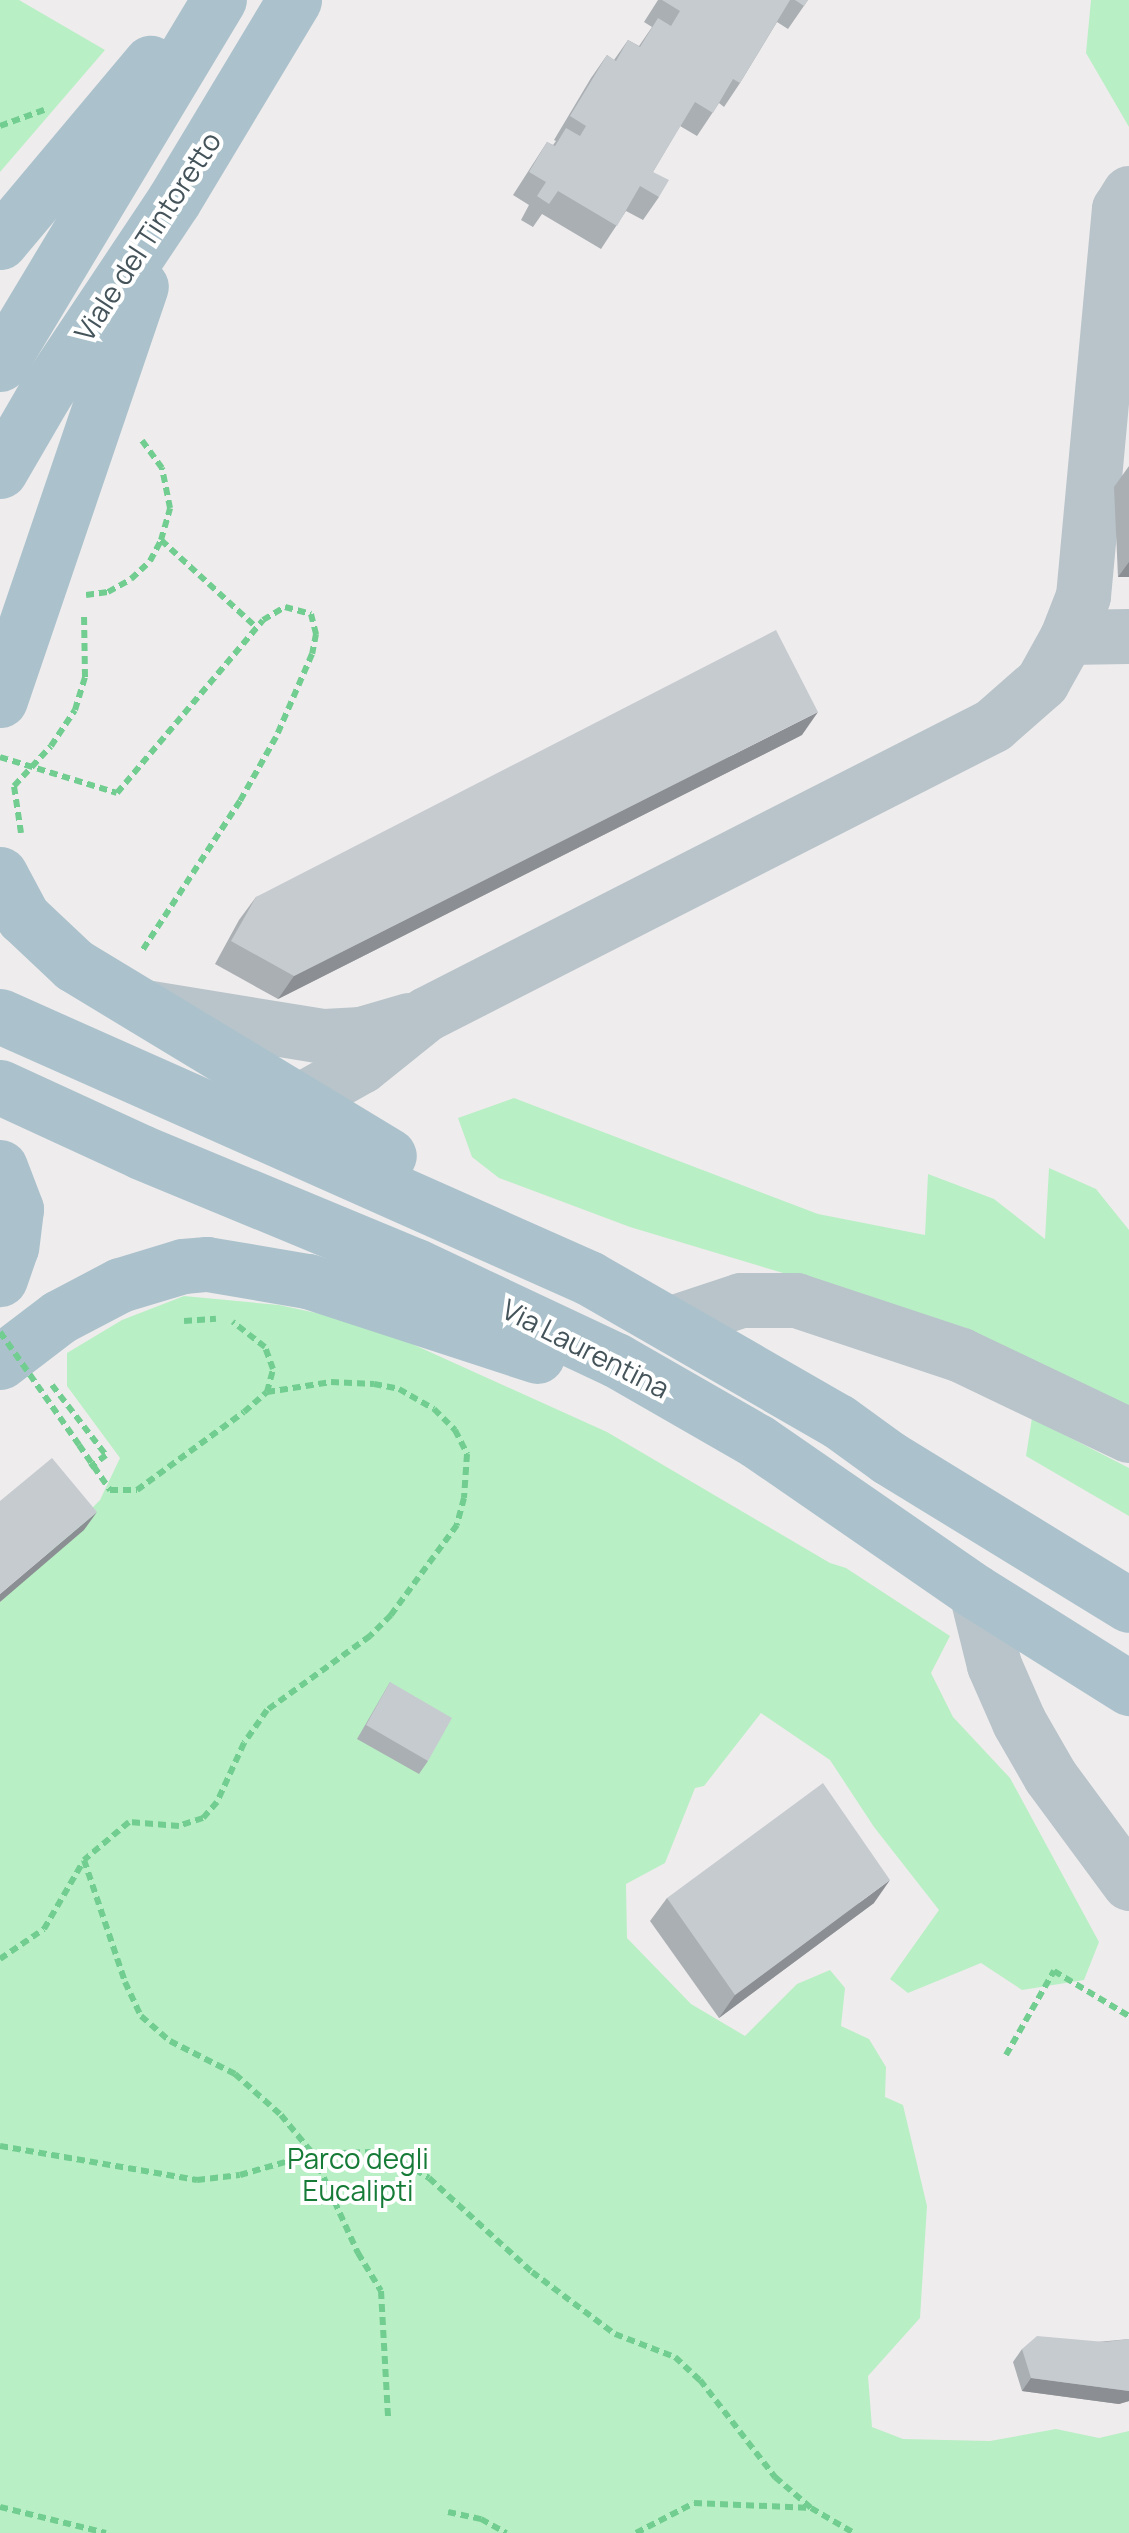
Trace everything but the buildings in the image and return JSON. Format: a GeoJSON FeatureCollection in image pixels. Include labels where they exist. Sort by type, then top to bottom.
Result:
{"type":"FeatureCollection","features":[{"type":"Feature","properties":{"kind":"main road"},"geometry":{"type":"LineString","coordinates":[[0,242],[203,0]]}},
{"type":"Feature","properties":{"kind":"main road","name":"Viale del Tintoretto"},"geometry":{"type":"LineString","coordinates":[[0,364],[219,0]]}},
{"type":"Feature","properties":{"kind":"main road","name":"Viale del Tintoretto"},"geometry":{"type":"LineString","coordinates":[[0,471],[44,395],[174,200],[294,0]]}},
{"type":"Feature","properties":{"kind":"main road"},"geometry":{"type":"LineString","coordinates":[[0,700],[94,414],[174,200]]}},
{"type":"Feature","properties":{"kind":"main road"},"geometry":{"type":"LineString","coordinates":[[11,858],[15,906],[74,965],[138,981],[296,1102],[822,1412],[1129,1605]]}},
{"type":"Feature","properties":{"kind":"main road"},"geometry":{"type":"LineString","coordinates":[[0,1016],[589,1278]]}},
{"type":"Feature","properties":{"kind":"main road","name":"Via Laurentina"},"geometry":{"type":"LineString","coordinates":[[0,1087],[141,1152],[434,1274],[588,1346],[757,1442],[976,1592],[1129,1688]]}},
{"type":"Feature","properties":{"kind":"main road"},"geometry":{"type":"LineString","coordinates":[[0,1168],[16,1209],[11,1247],[0,1280]]}},
{"type":"Feature","properties":{"kind":"main road"},"geometry":{"type":"LineString","coordinates":[[28,1370],[59,1317],[108,1290],[161,1271],[207,1264],[308,1281],[598,1376],[680,1396]]}},
{"type":"Feature","properties":{"kind":"lane"},"geometry":{"type":"LineString","coordinates":[[138,981],[324,1036],[362,1034],[426,1014],[993,724],[1042,682],[1068,637],[1083,596],[1119,209],[1129,193]]}},
{"type":"Feature","properties":{"kind":"lane"},"geometry":{"type":"LineString","coordinates":[[1068,637],[1129,636]]}},
{"type":"Feature","properties":{"kind":"lane"},"geometry":{"type":"LineString","coordinates":[[296,1102],[362,1066],[426,1014]]}},
{"type":"Feature","properties":{"kind":"lane"},"geometry":{"type":"LineString","coordinates":[[671,1323],[741,1300],[796,1300],[962,1355],[1129,1436]]}},
{"type":"Feature","properties":{"kind":"lane"},"geometry":{"type":"LineString","coordinates":[[976,1592],[994,1666],[1019,1722],[1050,1776],[1129,1883]]}},
{"type":"Feature","properties":{"kind":"path"},"geometry":{"type":"LineString","coordinates":[[84,596],[108,592],[131,579],[150,561],[170,508],[162,468],[141,439],[128,431]]}},
{"type":"Feature","properties":{"kind":"path"},"geometry":{"type":"LineString","coordinates":[[161,540],[256,627]]}},
{"type":"Feature","properties":{"kind":"path"},"geometry":{"type":"LineString","coordinates":[[11,858],[14,786],[52,746],[76,710],[85,677],[85,576]]}},
{"type":"Feature","properties":{"kind":"path"},"geometry":{"type":"LineString","coordinates":[[0,757],[117,793],[256,627],[278,610],[305,610],[315,628],[312,654],[276,737],[138,981]]}},
{"type":"Feature","properties":{"kind":"path"},"geometry":{"type":"LineString","coordinates":[[168,1322],[221,1318],[243,1326],[265,1348],[273,1370],[268,1392]]}},
{"type":"Feature","properties":{"kind":"path"},"geometry":{"type":"LineString","coordinates":[[0,1332],[79,1445],[90,1467],[110,1490],[137,1490],[268,1392],[330,1382],[399,1388],[434,1409],[455,1430],[467,1454],[464,1498],[457,1525],[392,1615],[370,1636],[267,1710],[244,1743],[217,1802],[203,1818],[179,1826],[129,1822],[84,1860],[44,1929],[0,1959]]}},
{"type":"Feature","properties":{"kind":"path"},"geometry":{"type":"LineString","coordinates":[[28,1370],[58,1379],[52,1384],[106,1454],[90,1467]]}},
{"type":"Feature","properties":{"kind":"path"},"geometry":{"type":"LineString","coordinates":[[84,1860],[125,1982],[141,2016],[170,2041],[235,2074],[281,2115],[313,2154],[358,2253],[381,2291],[388,2418]]}},
{"type":"Feature","properties":{"kind":"path"},"geometry":{"type":"LineString","coordinates":[[1006,2055],[1054,1971],[1129,2016]]}},
{"type":"Feature","properties":{"kind":"path"},"geometry":{"type":"LineString","coordinates":[[0,2146],[197,2180],[240,2175],[313,2154],[371,2152],[404,2162],[429,2178],[532,2272],[615,2334],[675,2357],[700,2380],[775,2478],[811,2508],[854,2533]]}},
{"type":"Feature","properties":{"kind":"path"},"geometry":{"type":"LineString","coordinates":[[636,2533],[694,2503],[811,2508]]}},
{"type":"Feature","properties":{"kind":"path"},"geometry":{"type":"LineString","coordinates":[[0,2507],[106,2533]]}},
{"type":"Feature","properties":{"kind":"path"},"geometry":{"type":"LineString","coordinates":[[448,2512],[481,2520],[506,2533]]}},
{"type":"Feature","properties":{"kind":"green space"},"geometry":{"type":"Polygon","coordinates":[[[0,0],[19,0],[105,50],[0,172],[0,0]]]}},
{"type":"Feature","properties":{"kind":"green space"},"geometry":{"type":"Polygon","coordinates":[[[1091,0],[1129,0],[1129,127],[1086,53],[1091,0]]]}},
{"type":"Feature","properties":{"kind":"green space"},"geometry":{"type":"Polygon","coordinates":[[[514,1098],[818,1214],[925,1235],[928,1174],[994,1199],[1045,1239],[1049,1168],[1096,1189],[1129,1230],[1129,1406],[966,1328],[630,1227],[499,1178],[472,1157],[458,1118],[514,1098]]]}},
{"type":"Feature","properties":{"kind":"green space","name":"Parco degli Eucalipti"},"geometry":{"type":"Polygon","coordinates":[[[184,1296],[279,1305],[368,1324],[607,1432],[830,1563],[846,1568],[950,1636],[931,1673],[953,1717],[1010,1778],[1099,1942],[1084,1980],[1022,1990],[981,1963],[908,1993],[890,1979],[939,1910],[874,1827],[830,1760],[761,1713],[704,1786],[695,1788],[665,1863],[626,1884],[627,1938],[691,2004],[745,2036],[797,1984],[830,1970],[845,1988],[841,2026],[869,2039],[886,2067],[885,2097],[903,2105],[927,2206],[920,2318],[868,2376],[872,2427],[903,2439],[990,2441],[1056,2429],[1099,2438],[1129,2431],[1129,2533],[0,2533],[0,1602],[100,1500],[120,1458],[67,1386],[67,1353],[122,1320],[184,1296]]]}},
{"type":"Feature","properties":{"kind":"green space"},"geometry":{"type":"Polygon","coordinates":[[[1032,1418],[1129,1468],[1129,1516],[1026,1456],[1032,1418]]]}}]}
